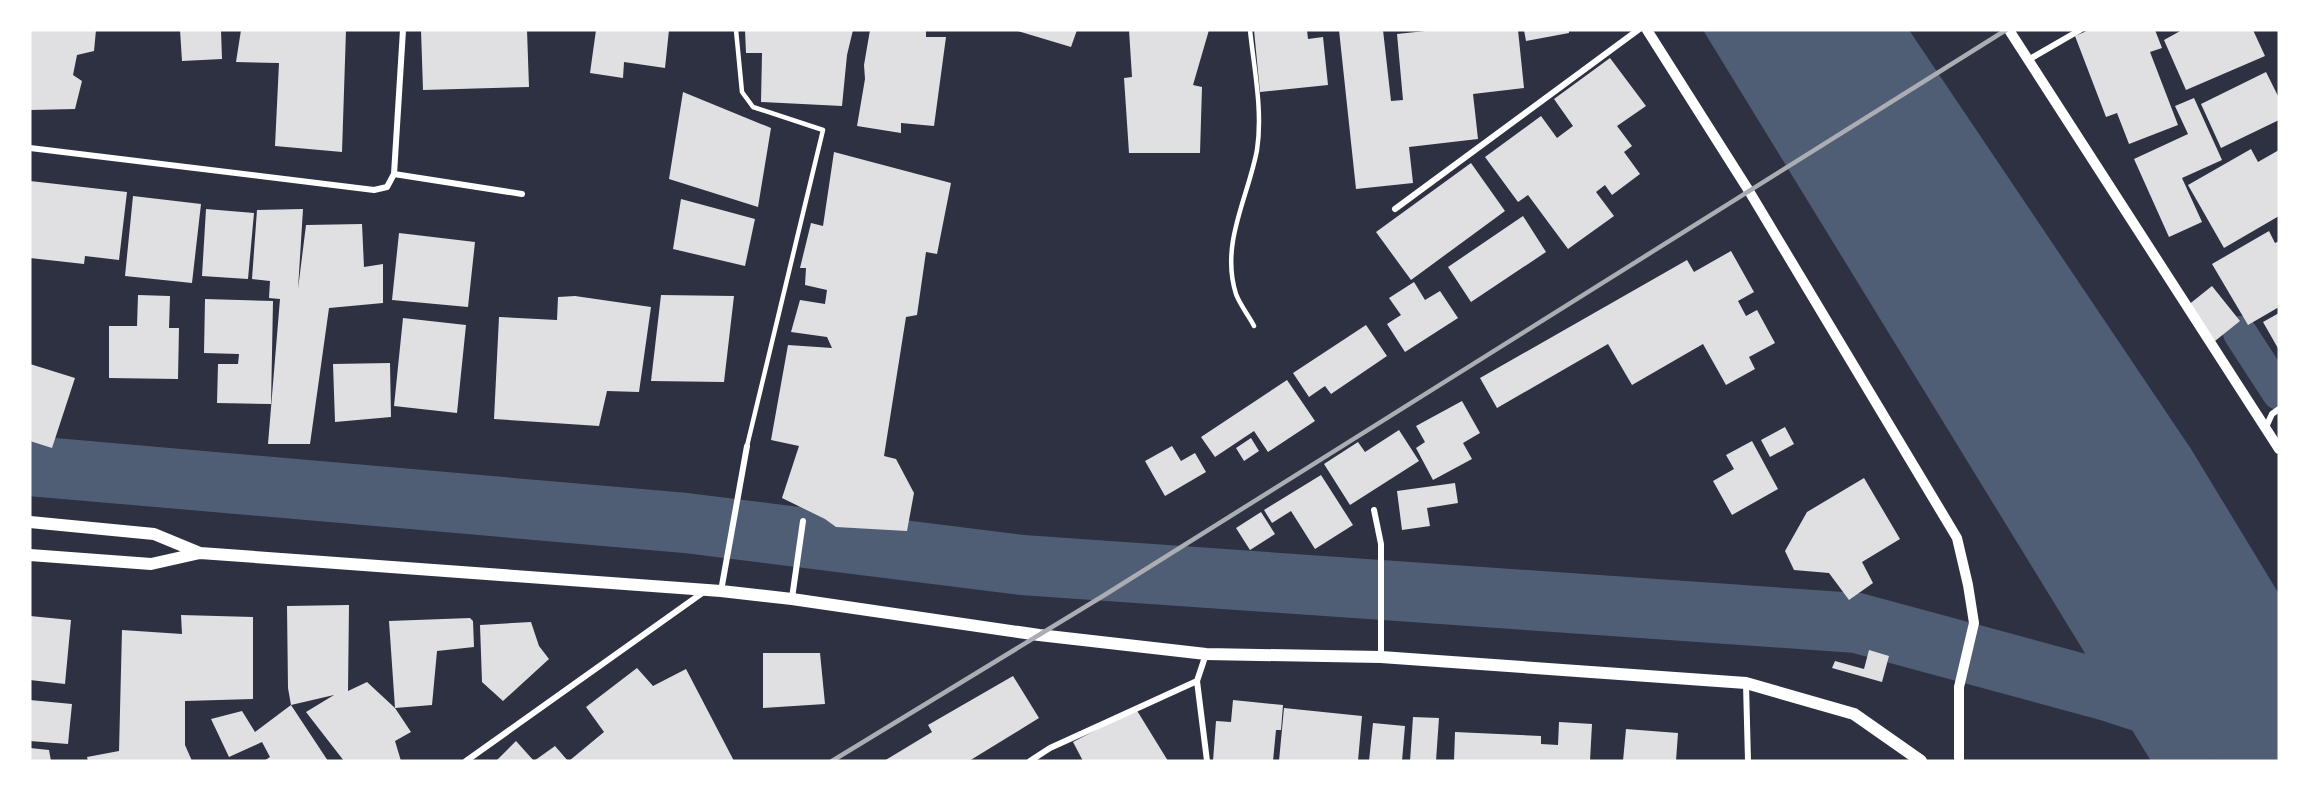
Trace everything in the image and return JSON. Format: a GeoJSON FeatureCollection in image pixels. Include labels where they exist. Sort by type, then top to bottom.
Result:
{"type":"FeatureCollection","features":[{"type":"Feature","properties":{"kind":"main road"},"geometry":{"type":"LineString","coordinates":[[30,522],[154,534],[200,553]]}},
{"type":"Feature","properties":{"kind":"main road"},"geometry":{"type":"LineString","coordinates":[[30,555],[151,564],[200,553],[721,591],[792,599],[1039,635],[1206,654],[1381,657],[1746,683],[1854,714],[1921,761]]}},
{"type":"Feature","properties":{"kind":"street"},"geometry":{"type":"LineString","coordinates":[[30,148],[374,190],[387,188],[394,174],[403,30]]}},
{"type":"Feature","properties":{"kind":"street"},"geometry":{"type":"LineString","coordinates":[[1395,209],[1638,30]]}},
{"type":"Feature","properties":{"kind":"street"},"geometry":{"type":"LineString","coordinates":[[1647,30],[1749,191],[1957,538],[1974,623],[1959,687],[1959,761]]}},
{"type":"Feature","properties":{"kind":"street"},"geometry":{"type":"LineString","coordinates":[[2009,30],[2279,448]]}},
{"type":"Feature","properties":{"kind":"street"},"geometry":{"type":"LineString","coordinates":[[2027,61],[2080,30]]}},
{"type":"Feature","properties":{"kind":"street"},"geometry":{"type":"LineString","coordinates":[[394,174],[522,194]]}},
{"type":"Feature","properties":{"kind":"street"},"geometry":{"type":"LineString","coordinates":[[2266,427],[2272,414],[2279,409]]}},
{"type":"Feature","properties":{"kind":"street"},"geometry":{"type":"LineString","coordinates":[[721,591],[747,446]]}},
{"type":"Feature","properties":{"kind":"street"},"geometry":{"type":"LineString","coordinates":[[1374,510],[1381,544],[1381,657]]}},
{"type":"Feature","properties":{"kind":"street"},"geometry":{"type":"LineString","coordinates":[[792,599],[802,523]]}},
{"type":"Feature","properties":{"kind":"street"},"geometry":{"type":"LineString","coordinates":[[466,761],[706,590]]}},
{"type":"Feature","properties":{"kind":"street"},"geometry":{"type":"LineString","coordinates":[[1206,654],[1197,681],[1207,761]]}},
{"type":"Feature","properties":{"kind":"street"},"geometry":{"type":"LineString","coordinates":[[1030,761],[1050,748],[1197,681]]}},
{"type":"Feature","properties":{"kind":"street"},"geometry":{"type":"LineString","coordinates":[[1746,683],[1748,761]]}},
{"type":"Feature","properties":{"kind":"lane"},"geometry":{"type":"LineString","coordinates":[[736,30],[742,92],[753,107],[823,130],[747,446]]}},
{"type":"Feature","properties":{"kind":"lane"},"geometry":{"type":"LineString","coordinates":[[1250,30],[1259,120],[1256,151],[1237,216],[1230,263],[1236,296],[1254,326]]}},
{"type":"Feature","properties":{"kind":"water"},"geometry":{"type":"Polygon","coordinates":[[[1703,30],[1909,30],[2191,449],[2279,594],[2279,761],[2151,761],[1703,30]]]}},
{"type":"Feature","properties":{"kind":"building"},"geometry":{"type":"Polygon","coordinates":[[[30,30],[96,30],[94,51],[77,55],[73,75],[82,81],[75,109],[30,110],[30,30]]]}},
{"type":"Feature","properties":{"kind":"building"},"geometry":{"type":"Polygon","coordinates":[[[180,30],[221,30],[222,59],[182,61],[180,30]]]}},
{"type":"Feature","properties":{"kind":"building"},"geometry":{"type":"Polygon","coordinates":[[[241,30],[346,30],[342,152],[275,146],[279,63],[236,62],[241,30]]]}},
{"type":"Feature","properties":{"kind":"building"},"geometry":{"type":"Polygon","coordinates":[[[421,30],[527,30],[529,87],[423,90],[421,30]]]}},
{"type":"Feature","properties":{"kind":"building"},"geometry":{"type":"Polygon","coordinates":[[[596,30],[669,30],[665,68],[624,62],[623,78],[590,73],[596,30]]]}},
{"type":"Feature","properties":{"kind":"building"},"geometry":{"type":"Polygon","coordinates":[[[745,30],[853,30],[847,55],[842,106],[761,102],[762,53],[746,53],[745,30]]]}},
{"type":"Feature","properties":{"kind":"building"},"geometry":{"type":"Polygon","coordinates":[[[870,30],[926,30],[926,37],[946,37],[934,126],[901,123],[901,133],[857,126],[870,30]]]}},
{"type":"Feature","properties":{"kind":"building"},"geometry":{"type":"Polygon","coordinates":[[[1014,30],[1077,30],[1071,47],[1014,30]]]}},
{"type":"Feature","properties":{"kind":"building"},"geometry":{"type":"Polygon","coordinates":[[[1129,30],[1209,30],[1193,85],[1202,87],[1200,153],[1129,153],[1124,78],[1132,77],[1129,30]]]}},
{"type":"Feature","properties":{"kind":"building"},"geometry":{"type":"Polygon","coordinates":[[[1254,30],[1307,30],[1308,39],[1323,37],[1328,85],[1260,92],[1254,30]]]}},
{"type":"Feature","properties":{"kind":"building"},"geometry":{"type":"Polygon","coordinates":[[[1339,30],[1383,30],[1391,101],[1403,100],[1397,34],[1435,30],[1518,30],[1524,88],[1473,94],[1478,139],[1409,147],[1413,183],[1356,189],[1339,30]]]}},
{"type":"Feature","properties":{"kind":"building"},"geometry":{"type":"Polygon","coordinates":[[[1524,30],[1569,30],[1569,33],[1526,41],[1524,30]]]}},
{"type":"Feature","properties":{"kind":"building"},"geometry":{"type":"Polygon","coordinates":[[[2089,30],[2155,30],[2162,48],[2150,52],[2178,125],[2129,144],[2117,113],[2106,117],[2075,36],[2089,30]]]}},
{"type":"Feature","properties":{"kind":"building"},"geometry":{"type":"Polygon","coordinates":[[[2182,30],[2253,30],[2265,56],[2186,90],[2164,40],[2182,30]]]}},
{"type":"Feature","properties":{"kind":"building"},"geometry":{"type":"Polygon","coordinates":[[[1610,58],[1646,106],[1617,126],[1632,146],[1624,152],[1640,174],[1612,195],[1605,185],[1596,192],[1614,216],[1568,249],[1528,195],[1518,202],[1485,157],[1541,116],[1557,138],[1573,126],[1554,99],[1610,58]]]}},
{"type":"Feature","properties":{"kind":"building"},"geometry":{"type":"Polygon","coordinates":[[[2266,72],[2279,98],[2279,120],[2221,148],[2201,104],[2266,72]]]}},
{"type":"Feature","properties":{"kind":"building"},"geometry":{"type":"Polygon","coordinates":[[[683,92],[771,128],[758,207],[669,179],[683,92]]]}},
{"type":"Feature","properties":{"kind":"building"},"geometry":{"type":"Polygon","coordinates":[[[2194,98],[2222,160],[2182,178],[2202,222],[2169,237],[2134,159],[2188,134],[2175,106],[2194,98]]]}},
{"type":"Feature","properties":{"kind":"building"},"geometry":{"type":"Polygon","coordinates":[[[2251,149],[2258,162],[2279,150],[2279,216],[2224,248],[2188,185],[2251,149]]]}},
{"type":"Feature","properties":{"kind":"building"},"geometry":{"type":"Polygon","coordinates":[[[834,152],[951,183],[937,254],[926,252],[917,315],[906,317],[884,456],[896,459],[914,493],[907,531],[836,527],[825,519],[782,498],[799,446],[771,440],[788,345],[832,348],[827,337],[791,332],[800,300],[825,304],[827,290],[805,285],[806,268],[800,268],[811,223],[823,226],[834,152]]]}},
{"type":"Feature","properties":{"kind":"building"},"geometry":{"type":"Polygon","coordinates":[[[1471,163],[1505,211],[1411,280],[1376,232],[1471,163]]]}},
{"type":"Feature","properties":{"kind":"building"},"geometry":{"type":"Polygon","coordinates":[[[30,181],[127,192],[119,260],[85,256],[84,264],[30,258],[30,181]]]}},
{"type":"Feature","properties":{"kind":"building"},"geometry":{"type":"Polygon","coordinates":[[[133,196],[201,204],[192,283],[125,276],[133,196]]]}},
{"type":"Feature","properties":{"kind":"building"},"geometry":{"type":"Polygon","coordinates":[[[681,199],[755,219],[745,266],[673,249],[681,199]]]}},
{"type":"Feature","properties":{"kind":"building"},"geometry":{"type":"Polygon","coordinates":[[[206,209],[254,213],[248,279],[202,276],[206,209]]]}},
{"type":"Feature","properties":{"kind":"building"},"geometry":{"type":"Polygon","coordinates":[[[303,209],[298,289],[306,225],[362,224],[364,267],[383,264],[383,303],[329,308],[310,444],[268,444],[280,299],[269,298],[270,281],[252,279],[257,210],[303,209]]]}},
{"type":"Feature","properties":{"kind":"building"},"geometry":{"type":"Polygon","coordinates":[[[1523,216],[1546,252],[1471,302],[1448,267],[1523,216]]]}},
{"type":"Feature","properties":{"kind":"building"},"geometry":{"type":"Polygon","coordinates":[[[2269,231],[2275,243],[2279,241],[2279,307],[2248,325],[2212,264],[2269,231]]]}},
{"type":"Feature","properties":{"kind":"building"},"geometry":{"type":"Polygon","coordinates":[[[399,233],[475,242],[468,307],[392,300],[399,233]]]}},
{"type":"Feature","properties":{"kind":"building"},"geometry":{"type":"Polygon","coordinates":[[[1731,251],[1754,292],[1738,301],[1746,316],[1757,310],[1775,343],[1749,357],[1755,369],[1726,385],[1703,344],[1632,385],[1608,344],[1497,408],[1480,378],[1687,260],[1694,272],[1731,251]]]}},
{"type":"Feature","properties":{"kind":"building"},"geometry":{"type":"Polygon","coordinates":[[[1414,282],[1425,300],[1440,291],[1458,318],[1405,352],[1387,324],[1401,315],[1389,298],[1414,282]]]}},
{"type":"Feature","properties":{"kind":"building"},"geometry":{"type":"Polygon","coordinates":[[[2212,286],[2240,321],[2215,341],[2187,306],[2212,286]]]}},
{"type":"Feature","properties":{"kind":"building"},"geometry":{"type":"Polygon","coordinates":[[[138,295],[170,296],[169,328],[179,328],[178,379],[109,378],[109,326],[137,326],[138,295]]]}},
{"type":"Feature","properties":{"kind":"building"},"geometry":{"type":"Polygon","coordinates":[[[661,295],[734,296],[724,382],[651,381],[661,295]]]}},
{"type":"Feature","properties":{"kind":"building"},"geometry":{"type":"Polygon","coordinates":[[[575,296],[651,307],[639,392],[607,391],[599,426],[494,419],[499,317],[557,320],[558,297],[575,296]]]}},
{"type":"Feature","properties":{"kind":"building"},"geometry":{"type":"Polygon","coordinates":[[[205,299],[273,301],[271,404],[217,403],[218,364],[238,364],[239,354],[204,353],[205,299]]]}},
{"type":"Feature","properties":{"kind":"building"},"geometry":{"type":"Polygon","coordinates":[[[2279,313],[2279,350],[2263,322],[2279,313]]]}},
{"type":"Feature","properties":{"kind":"building"},"geometry":{"type":"Polygon","coordinates":[[[403,318],[466,325],[457,413],[394,406],[403,318]]]}},
{"type":"Feature","properties":{"kind":"building"},"geometry":{"type":"Polygon","coordinates":[[[1366,325],[1387,356],[1331,394],[1325,386],[1309,397],[1293,373],[1366,325]]]}},
{"type":"Feature","properties":{"kind":"building"},"geometry":{"type":"Polygon","coordinates":[[[390,363],[391,417],[335,422],[333,364],[390,363]]]}},
{"type":"Feature","properties":{"kind":"building"},"geometry":{"type":"Polygon","coordinates":[[[30,364],[75,378],[52,448],[30,441],[30,364]]]}},
{"type":"Feature","properties":{"kind":"building"},"geometry":{"type":"Polygon","coordinates":[[[1287,380],[1315,421],[1268,452],[1254,431],[1215,457],[1201,437],[1287,380]]]}},
{"type":"Feature","properties":{"kind":"building"},"geometry":{"type":"Polygon","coordinates":[[[1462,401],[1480,433],[1463,443],[1472,459],[1433,480],[1416,448],[1425,442],[1416,426],[1462,401]]]}},
{"type":"Feature","properties":{"kind":"building"},"geometry":{"type":"Polygon","coordinates":[[[1785,427],[1794,444],[1770,457],[1761,440],[1785,427]]]}},
{"type":"Feature","properties":{"kind":"building"},"geometry":{"type":"Polygon","coordinates":[[[1399,430],[1419,461],[1350,505],[1324,464],[1358,442],[1365,452],[1399,430]]]}},
{"type":"Feature","properties":{"kind":"building"},"geometry":{"type":"Polygon","coordinates":[[[1251,438],[1259,451],[1244,461],[1236,448],[1251,438]]]}},
{"type":"Feature","properties":{"kind":"building"},"geometry":{"type":"Polygon","coordinates":[[[1752,441],[1778,489],[1732,515],[1713,481],[1734,469],[1726,455],[1752,441]]]}},
{"type":"Feature","properties":{"kind":"building"},"geometry":{"type":"Polygon","coordinates":[[[1172,446],[1181,461],[1195,453],[1206,472],[1165,496],[1145,461],[1172,446]]]}},
{"type":"Feature","properties":{"kind":"building"},"geometry":{"type":"Polygon","coordinates":[[[1321,475],[1353,525],[1315,549],[1291,511],[1272,523],[1264,510],[1321,475]]]}},
{"type":"Feature","properties":{"kind":"building"},"geometry":{"type":"Polygon","coordinates":[[[1864,478],[1900,539],[1862,562],[1873,583],[1849,600],[1829,573],[1794,570],[1785,551],[1807,512],[1864,478]]]}},
{"type":"Feature","properties":{"kind":"building"},"geometry":{"type":"Polygon","coordinates":[[[1455,483],[1458,503],[1427,508],[1430,526],[1402,530],[1397,491],[1455,483]]]}},
{"type":"Feature","properties":{"kind":"building"},"geometry":{"type":"Polygon","coordinates":[[[1261,512],[1275,534],[1250,550],[1236,528],[1261,512]]]}},
{"type":"Feature","properties":{"kind":"building"},"geometry":{"type":"Polygon","coordinates":[[[349,605],[348,691],[367,682],[395,708],[411,732],[395,741],[401,761],[344,761],[306,712],[334,695],[291,705],[288,688],[287,606],[349,605]]]}},
{"type":"Feature","properties":{"kind":"building"},"geometry":{"type":"Polygon","coordinates":[[[181,615],[253,617],[253,699],[185,701],[185,745],[192,761],[88,761],[87,757],[119,751],[122,630],[182,634],[181,615]]]}},
{"type":"Feature","properties":{"kind":"building"},"geometry":{"type":"Polygon","coordinates":[[[30,616],[71,620],[65,684],[30,680],[30,616]]]}},
{"type":"Feature","properties":{"kind":"building"},"geometry":{"type":"Polygon","coordinates":[[[470,618],[473,621],[474,647],[437,651],[432,705],[395,708],[389,621],[470,618]]]}},
{"type":"Feature","properties":{"kind":"building"},"geometry":{"type":"Polygon","coordinates":[[[531,622],[539,646],[549,659],[503,701],[482,682],[480,625],[531,622]]]}},
{"type":"Feature","properties":{"kind":"building"},"geometry":{"type":"Polygon","coordinates":[[[1869,650],[1889,656],[1882,682],[1832,668],[1835,661],[1864,669],[1869,650]]]}},
{"type":"Feature","properties":{"kind":"building"},"geometry":{"type":"Polygon","coordinates":[[[763,653],[820,653],[825,704],[763,708],[763,653]]]}},
{"type":"Feature","properties":{"kind":"building"},"geometry":{"type":"Polygon","coordinates":[[[637,668],[653,686],[686,669],[734,761],[569,761],[604,732],[586,707],[637,668]]]}},
{"type":"Feature","properties":{"kind":"building"},"geometry":{"type":"Polygon","coordinates":[[[1013,676],[1039,718],[969,761],[884,761],[932,732],[928,725],[1013,676]]]}},
{"type":"Feature","properties":{"kind":"building"},"geometry":{"type":"Polygon","coordinates":[[[30,700],[72,704],[68,744],[30,741],[30,700]]]}},
{"type":"Feature","properties":{"kind":"building"},"geometry":{"type":"Polygon","coordinates":[[[1233,700],[1283,705],[1281,730],[1276,730],[1273,761],[1213,761],[1216,721],[1231,722],[1233,700]]]}},
{"type":"Feature","properties":{"kind":"building"},"geometry":{"type":"Polygon","coordinates":[[[291,705],[328,761],[264,761],[270,757],[262,742],[229,757],[211,719],[242,711],[255,732],[291,705]]]}},
{"type":"Feature","properties":{"kind":"building"},"geometry":{"type":"Polygon","coordinates":[[[1284,708],[1362,716],[1358,761],[1279,761],[1284,708]]]}},
{"type":"Feature","properties":{"kind":"building"},"geometry":{"type":"Polygon","coordinates":[[[1136,709],[1168,761],[1083,761],[1073,742],[1136,709]]]}},
{"type":"Feature","properties":{"kind":"building"},"geometry":{"type":"Polygon","coordinates":[[[1413,717],[1439,718],[1436,761],[1410,761],[1413,717]]]}},
{"type":"Feature","properties":{"kind":"building"},"geometry":{"type":"Polygon","coordinates":[[[1559,722],[1592,724],[1590,761],[1454,761],[1455,732],[1541,736],[1541,744],[1558,745],[1559,722]]]}},
{"type":"Feature","properties":{"kind":"building"},"geometry":{"type":"Polygon","coordinates":[[[1373,723],[1405,726],[1402,761],[1369,761],[1373,723]]]}},
{"type":"Feature","properties":{"kind":"building"},"geometry":{"type":"Polygon","coordinates":[[[1626,729],[1678,733],[1676,761],[1623,761],[1626,729]]]}},
{"type":"Feature","properties":{"kind":"building"},"geometry":{"type":"Polygon","coordinates":[[[516,741],[534,761],[496,761],[516,741]]]}},
{"type":"Feature","properties":{"kind":"building"},"geometry":{"type":"Polygon","coordinates":[[[555,746],[568,761],[534,761],[555,746]]]}},
{"type":"Feature","properties":{"kind":"building"},"geometry":{"type":"Polygon","coordinates":[[[30,748],[49,750],[51,761],[30,761],[30,748]]]}},
{"type":"Feature","properties":{"kind":"waterway"},"geometry":{"type":"LineString","coordinates":[[2240,333],[2279,393]]}},
{"type":"Feature","properties":{"kind":"waterway"},"geometry":{"type":"LineString","coordinates":[[30,466],[686,523],[1022,565],[1857,623],[2108,691],[2279,747]]}},
{"type":"Feature","properties":{"kind":"railway"},"geometry":{"type":"LineString","coordinates":[[832,761],[1103,596],[2006,30]]}}]}
